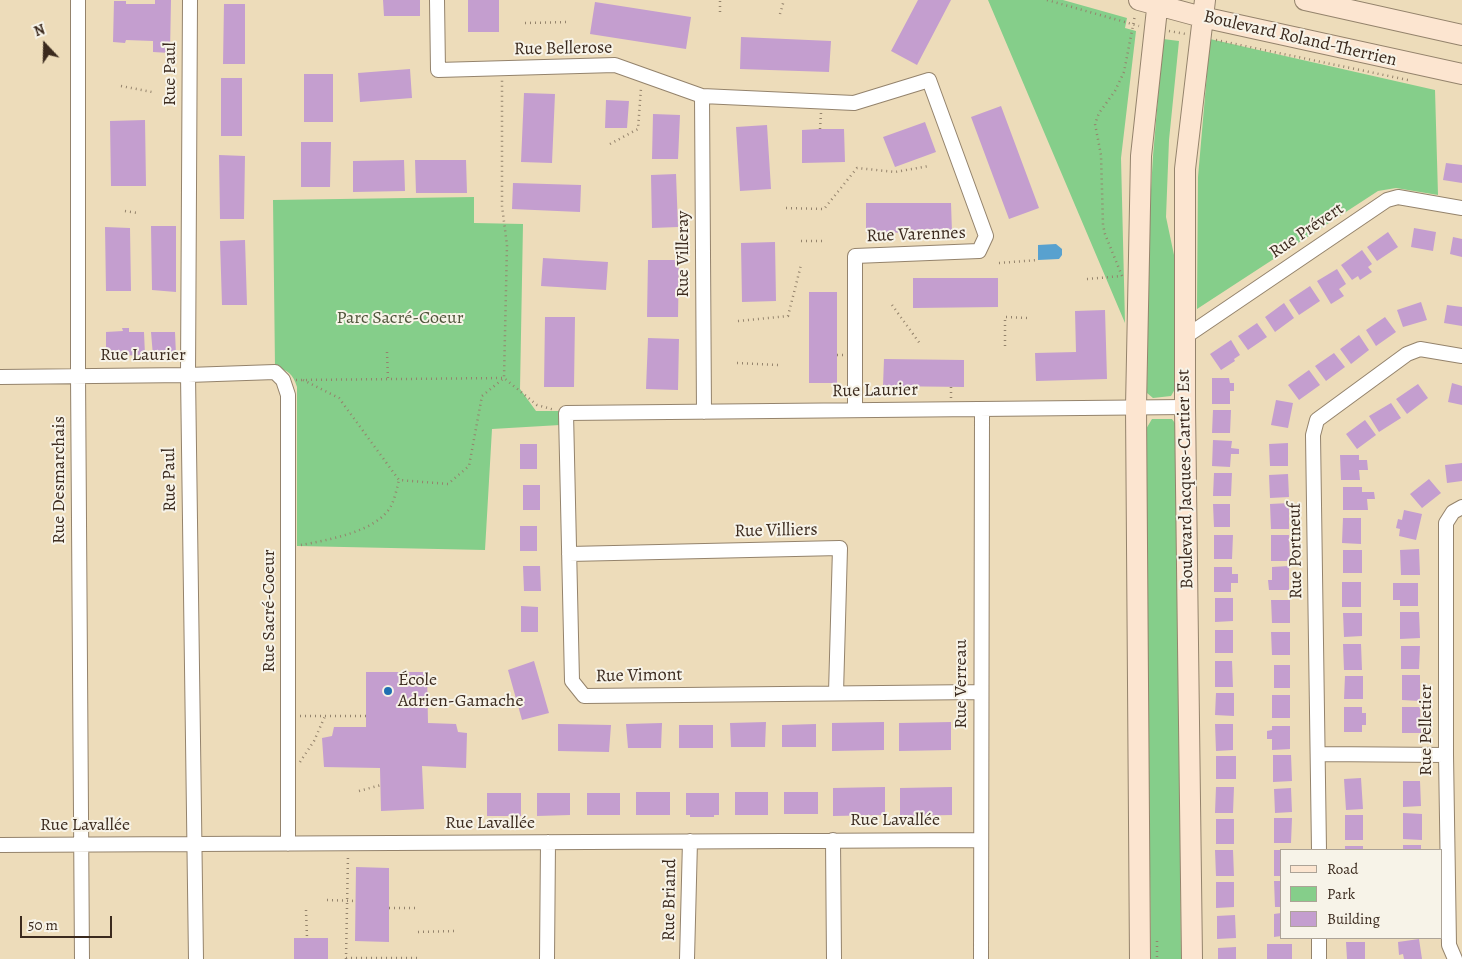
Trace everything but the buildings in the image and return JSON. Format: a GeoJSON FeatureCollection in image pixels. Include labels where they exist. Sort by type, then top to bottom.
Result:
{"type":"FeatureCollection","features":[{"type":"Feature","properties":{"kind":"main road"},"geometry":{"type":"LineString","coordinates":[[1305,0],[1356,6],[1462,35]]}},
{"type":"Feature","properties":{"kind":"main road"},"geometry":{"type":"LineString","coordinates":[[1140,959],[1136,407],[1141,156],[1154,28],[1147,5]]}},
{"type":"Feature","properties":{"kind":"main road","name":"Boulevard Roland-Therrien"},"geometry":{"type":"LineString","coordinates":[[1147,5],[1203,8],[1462,74]]}},
{"type":"Feature","properties":{"kind":"main road","name":"Boulevard Jacques-Cartier Est"},"geometry":{"type":"LineString","coordinates":[[1192,959],[1185,407],[1185,169],[1203,8]]}},
{"type":"Feature","properties":{"kind":"street","name":"Rue Desmarchais"},"geometry":{"type":"LineString","coordinates":[[78,0],[78,375],[82,959]]}},
{"type":"Feature","properties":{"kind":"street","name":"Rue Paul"},"geometry":{"type":"LineString","coordinates":[[190,0],[188,375],[196,959]]}},
{"type":"Feature","properties":{"kind":"street","name":"Rue Bellerose"},"geometry":{"type":"LineString","coordinates":[[437,0],[438,70],[616,64],[702,96],[854,104],[929,80]]}},
{"type":"Feature","properties":{"kind":"street","name":"Rue Varennes"},"geometry":{"type":"LineString","coordinates":[[856,410],[855,256],[979,251],[986,236],[929,80]]}},
{"type":"Feature","properties":{"kind":"street","name":"Rue Villeray"},"geometry":{"type":"LineString","coordinates":[[702,96],[704,412]]}},
{"type":"Feature","properties":{"kind":"street","name":"Rue Prévert"},"geometry":{"type":"LineString","coordinates":[[1185,337],[1387,200],[1398,196],[1462,208]]}},
{"type":"Feature","properties":{"kind":"street","name":"Rue Portneuf"},"geometry":{"type":"LineString","coordinates":[[1319,849],[1313,435],[1317,420],[1407,354],[1420,348],[1462,356]]}},
{"type":"Feature","properties":{"kind":"street","name":"Rue Laurier"},"geometry":{"type":"LineString","coordinates":[[0,377],[275,372],[283,380]]}},
{"type":"Feature","properties":{"kind":"street","name":"Rue Sacré-Coeur"},"geometry":{"type":"LineString","coordinates":[[283,380],[288,395],[288,844]]}},
{"type":"Feature","properties":{"kind":"street","name":"Rue Laurier"},"geometry":{"type":"LineString","coordinates":[[566,413],[1185,407]]}},
{"type":"Feature","properties":{"kind":"street","name":"Rue Verreau"},"geometry":{"type":"LineString","coordinates":[[981,959],[982,409]]}},
{"type":"Feature","properties":{"kind":"street","name":"Rue Vimont"},"geometry":{"type":"LineString","coordinates":[[566,413],[572,680],[584,696],[981,692]]}},
{"type":"Feature","properties":{"kind":"street","name":"Rue Pelletier"},"geometry":{"type":"LineString","coordinates":[[1455,959],[1449,945],[1446,755],[1446,523],[1453,512],[1462,507]]}},
{"type":"Feature","properties":{"kind":"street","name":"Rue Villiers"},"geometry":{"type":"LineString","coordinates":[[569,554],[840,548],[836,693]]}},
{"type":"Feature","properties":{"kind":"street"},"geometry":{"type":"LineString","coordinates":[[1319,754],[1446,755]]}},
{"type":"Feature","properties":{"kind":"street"},"geometry":{"type":"LineString","coordinates":[[833,840],[834,959]]}},
{"type":"Feature","properties":{"kind":"street","name":"Rue Lavallée"},"geometry":{"type":"LineString","coordinates":[[0,845],[980,840]]}},
{"type":"Feature","properties":{"kind":"street","name":"Rue Briand"},"geometry":{"type":"LineString","coordinates":[[687,959],[690,841]]}},
{"type":"Feature","properties":{"kind":"street"},"geometry":{"type":"LineString","coordinates":[[547,959],[548,842]]}},
{"type":"Feature","properties":{"kind":"street"},"geometry":{"type":"LineString","coordinates":[[1319,939],[1319,959]]}},
{"type":"Feature","properties":{"kind":"path"},"geometry":{"type":"LineString","coordinates":[[720,0],[720,12]]}},
{"type":"Feature","properties":{"kind":"path"},"geometry":{"type":"LineString","coordinates":[[780,14],[784,0]]}},
{"type":"Feature","properties":{"kind":"path"},"geometry":{"type":"LineString","coordinates":[[1046,0],[1134,25],[1411,80]]}},
{"type":"Feature","properties":{"kind":"path"},"geometry":{"type":"LineString","coordinates":[[1124,281],[1104,234],[1101,155],[1095,124],[1099,113],[1124,72],[1134,25],[1147,5]]}},
{"type":"Feature","properties":{"kind":"path"},"geometry":{"type":"LineString","coordinates":[[525,23],[570,22]]}},
{"type":"Feature","properties":{"kind":"path"},"geometry":{"type":"LineString","coordinates":[[399,480],[448,484],[469,466],[482,396],[504,378],[507,245],[502,206],[502,68]]}},
{"type":"Feature","properties":{"kind":"path"},"geometry":{"type":"LineString","coordinates":[[610,144],[638,129],[642,74]]}},
{"type":"Feature","properties":{"kind":"path"},"geometry":{"type":"LineString","coordinates":[[121,86],[152,92]]}},
{"type":"Feature","properties":{"kind":"path"},"geometry":{"type":"LineString","coordinates":[[786,208],[824,209],[857,168],[895,172],[929,166]]}},
{"type":"Feature","properties":{"kind":"path"},"geometry":{"type":"LineString","coordinates":[[125,211],[138,213]]}},
{"type":"Feature","properties":{"kind":"path"},"geometry":{"type":"LineString","coordinates":[[801,241],[825,240]]}},
{"type":"Feature","properties":{"kind":"path"},"geometry":{"type":"LineString","coordinates":[[999,263],[1038,260]]}},
{"type":"Feature","properties":{"kind":"path"},"geometry":{"type":"LineString","coordinates":[[738,321],[788,316],[801,265]]}},
{"type":"Feature","properties":{"kind":"path"},"geometry":{"type":"LineString","coordinates":[[1087,279],[1122,276]]}},
{"type":"Feature","properties":{"kind":"path"},"geometry":{"type":"LineString","coordinates":[[892,304],[921,345]]}},
{"type":"Feature","properties":{"kind":"path"},"geometry":{"type":"LineString","coordinates":[[1005,346],[1005,317],[1029,318]]}},
{"type":"Feature","properties":{"kind":"path"},"geometry":{"type":"LineString","coordinates":[[387,352],[388,379]]}},
{"type":"Feature","properties":{"kind":"path"},"geometry":{"type":"LineString","coordinates":[[737,363],[778,365]]}},
{"type":"Feature","properties":{"kind":"path"},"geometry":{"type":"LineString","coordinates":[[283,380],[504,378],[537,405],[566,413]]}},
{"type":"Feature","properties":{"kind":"path"},"geometry":{"type":"LineString","coordinates":[[303,380],[339,398],[399,480]]}},
{"type":"Feature","properties":{"kind":"path"},"geometry":{"type":"LineString","coordinates":[[289,546],[333,539],[375,523],[391,506],[399,480]]}},
{"type":"Feature","properties":{"kind":"path"},"geometry":{"type":"LineString","coordinates":[[289,716],[366,716]]}},
{"type":"Feature","properties":{"kind":"path"},"geometry":{"type":"LineString","coordinates":[[289,780],[314,741],[326,716]]}},
{"type":"Feature","properties":{"kind":"path"},"geometry":{"type":"LineString","coordinates":[[358,791],[380,785]]}},
{"type":"Feature","properties":{"kind":"path"},"geometry":{"type":"LineString","coordinates":[[348,843],[346,958],[418,958]]}},
{"type":"Feature","properties":{"kind":"path"},"geometry":{"type":"LineString","coordinates":[[327,900],[356,901]]}},
{"type":"Feature","properties":{"kind":"path"},"geometry":{"type":"LineString","coordinates":[[389,908],[418,908]]}},
{"type":"Feature","properties":{"kind":"path"},"geometry":{"type":"LineString","coordinates":[[306,910],[307,938]]}},
{"type":"Feature","properties":{"kind":"path"},"geometry":{"type":"LineString","coordinates":[[418,932],[456,931]]}},
{"type":"Feature","properties":{"kind":"green space"},"geometry":{"type":"Polygon","coordinates":[[[988,0],[1063,0],[1127,18],[1125,28],[1136,31],[1121,158],[1125,323],[988,0]]]}},
{"type":"Feature","properties":{"kind":"green space"},"geometry":{"type":"Polygon","coordinates":[[[1163,39],[1179,41],[1169,140],[1166,217],[1174,255],[1175,389],[1171,396],[1153,398],[1147,393],[1149,223],[1163,39]]]}},
{"type":"Feature","properties":{"kind":"green space"},"geometry":{"type":"Polygon","coordinates":[[[1210,39],[1435,90],[1438,195],[1396,188],[1378,191],[1197,309],[1198,177],[1210,39]]]}},
{"type":"Feature","properties":{"kind":"green space","name":"Parc Sacré-Coeur"},"geometry":{"type":"Polygon","coordinates":[[[474,197],[474,223],[523,224],[520,389],[536,411],[559,411],[560,425],[492,429],[485,550],[297,546],[297,387],[289,373],[275,367],[273,200],[474,197]]]}},
{"type":"Feature","properties":{"kind":"green space"},"geometry":{"type":"Polygon","coordinates":[[[1152,419],[1172,419],[1177,426],[1181,959],[1151,959],[1145,436],[1146,429],[1152,419]]]}},
{"type":"Feature","properties":{"kind":"water"},"geometry":{"type":"Polygon","coordinates":[[[1056,244],[1062,249],[1062,255],[1059,259],[1038,260],[1038,245],[1056,244]]]}},
{"type":"Feature","properties":{"kind":"place","name":"École Adrien-Gamache"},"geometry":{"type":"Point","coordinates":[388,691]}}]}
